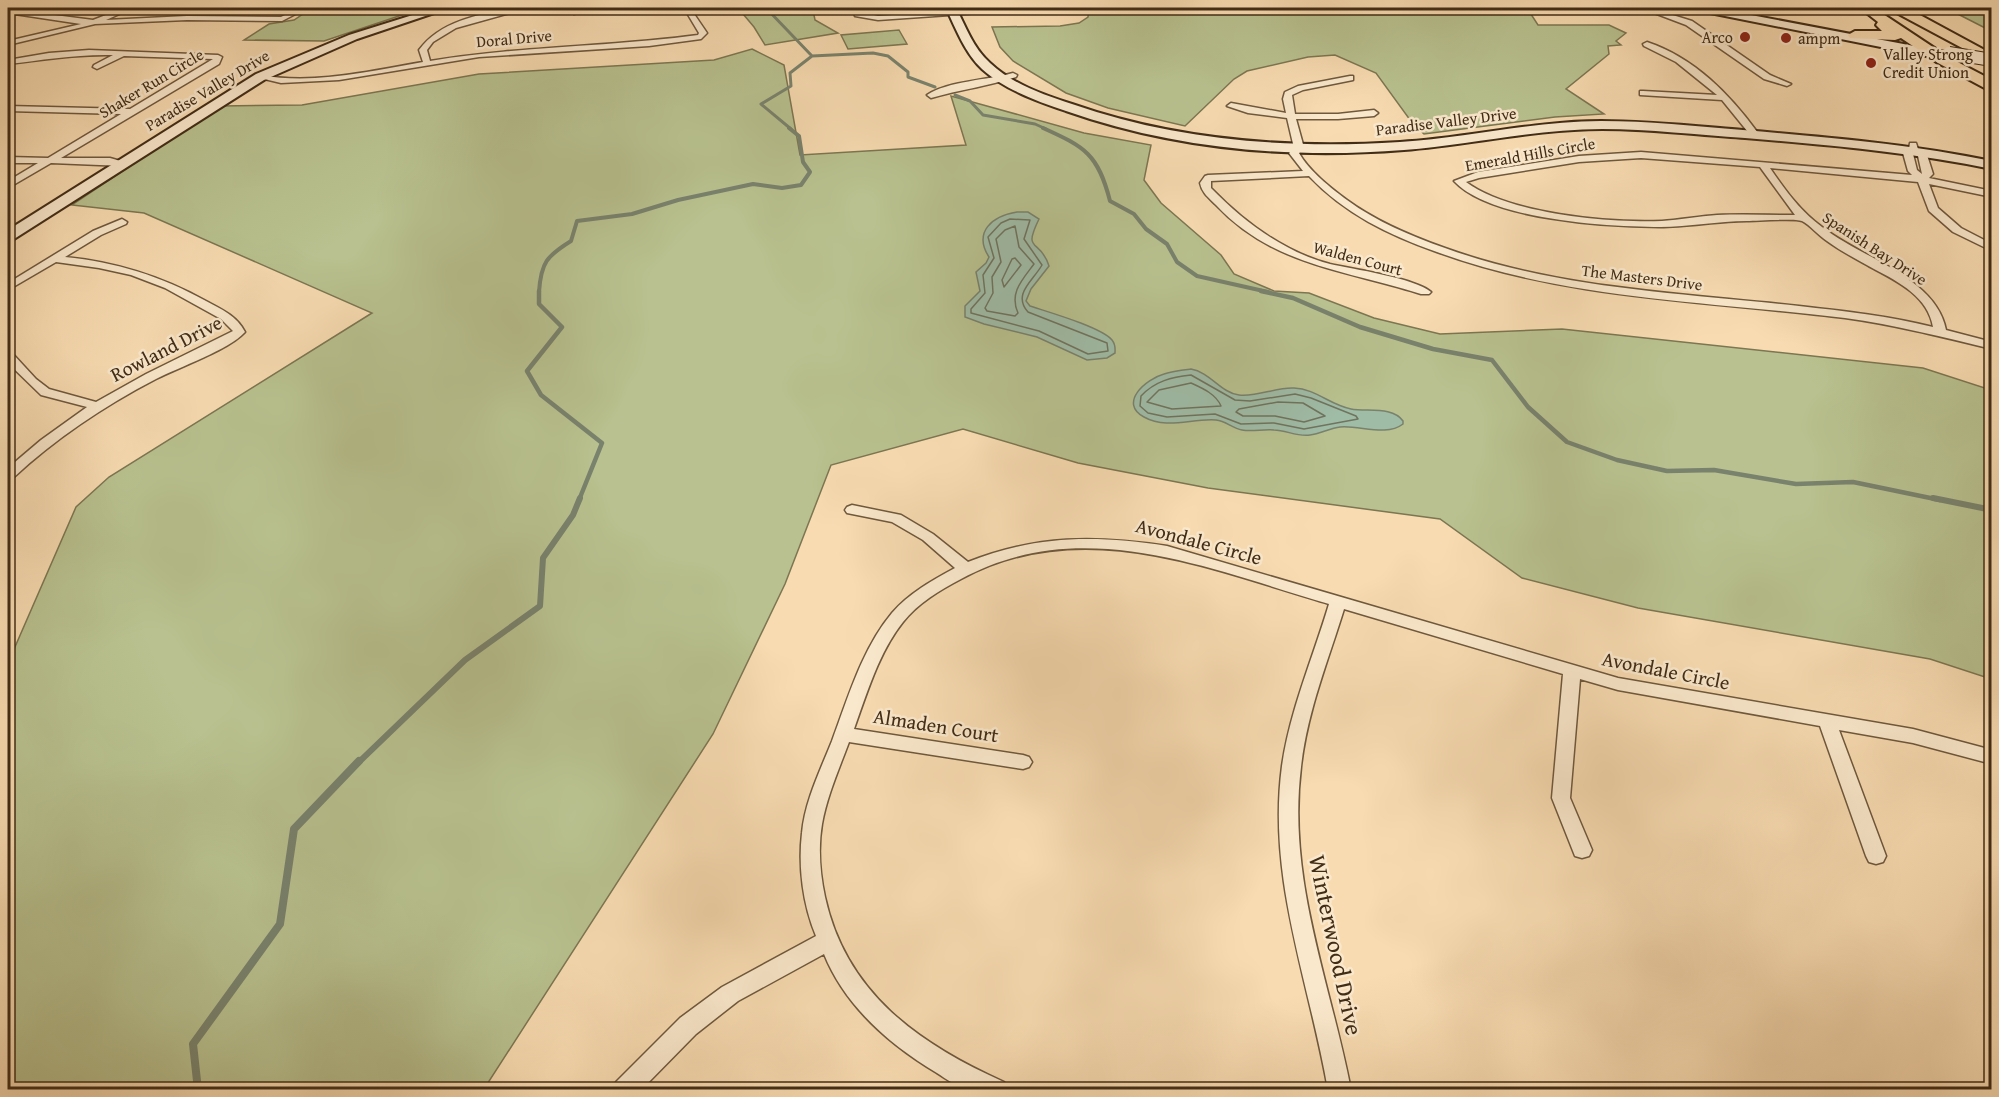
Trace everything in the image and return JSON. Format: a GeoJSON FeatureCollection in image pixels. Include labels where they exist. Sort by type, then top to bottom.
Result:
{"type":"FeatureCollection","features":[{"type":"Feature","properties":{"kind":"highway"},"geometry":{"type":"LineString","coordinates":[[1855,35],[1895,36],[1860,8]]}},
{"type":"Feature","properties":{"kind":"highway"},"geometry":{"type":"LineString","coordinates":[[1866,8],[1992,87]]}},
{"type":"Feature","properties":{"kind":"highway"},"geometry":{"type":"LineString","coordinates":[[1898,8],[1992,61]]}},
{"type":"Feature","properties":{"kind":"street"},"geometry":{"type":"LineString","coordinates":[[8,43],[95,22],[129,8]]}},
{"type":"Feature","properties":{"kind":"street"},"geometry":{"type":"LineString","coordinates":[[8,11],[95,22],[187,18],[282,19],[303,8]]}},
{"type":"Feature","properties":{"kind":"street","name":"Paradise Valley Drive"},"geometry":{"type":"LineString","coordinates":[[8,236],[260,77],[336,43],[442,8]]}},
{"type":"Feature","properties":{"kind":"street"},"geometry":{"type":"LineString","coordinates":[[427,62],[423,50],[426,44],[445,30],[524,8]]}},
{"type":"Feature","properties":{"kind":"street","name":"Doral Drive"},"geometry":{"type":"LineString","coordinates":[[260,77],[281,81],[339,78],[427,62],[496,54],[650,44],[701,38],[703,33],[687,8]]}},
{"type":"Feature","properties":{"kind":"street"},"geometry":{"type":"LineString","coordinates":[[829,9],[856,8],[858,14],[870,18],[959,10],[1023,8]]}},
{"type":"Feature","properties":{"kind":"street"},"geometry":{"type":"LineString","coordinates":[[1645,8],[1667,12],[1693,26],[1767,77],[1787,84]]}},
{"type":"Feature","properties":{"kind":"street"},"geometry":{"type":"LineString","coordinates":[[1700,8],[1942,54],[1992,61]]}},
{"type":"Feature","properties":{"kind":"street"},"geometry":{"type":"LineString","coordinates":[[1725,8],[1942,54]]}},
{"type":"Feature","properties":{"kind":"street"},"geometry":{"type":"LineString","coordinates":[[959,10],[974,25]]}},
{"type":"Feature","properties":{"kind":"street","name":"Paradise Valley Drive"},"geometry":{"type":"LineString","coordinates":[[959,10],[978,59],[1008,76],[1024,89],[1068,108],[1132,126],[1228,142],[1298,145],[1399,141],[1519,124],[1570,120],[1621,120],[1914,147],[1992,160]]}},
{"type":"Feature","properties":{"kind":"street"},"geometry":{"type":"LineString","coordinates":[[1647,44],[1666,51],[1727,98],[1753,132]]}},
{"type":"Feature","properties":{"kind":"street","name":"Paradise Valley Drive"},"geometry":{"type":"LineString","coordinates":[[986,48],[1008,76]]}},
{"type":"Feature","properties":{"kind":"street","name":"Shaker Run Circle"},"geometry":{"type":"LineString","coordinates":[[8,62],[70,53],[218,57],[216,62],[8,185]]}},
{"type":"Feature","properties":{"kind":"street"},"geometry":{"type":"LineString","coordinates":[[97,67],[123,53]]}},
{"type":"Feature","properties":{"kind":"street"},"geometry":{"type":"LineString","coordinates":[[931,95],[1008,76]]}},
{"type":"Feature","properties":{"kind":"street"},"geometry":{"type":"LineString","coordinates":[[1298,145],[1287,99],[1293,90],[1350,78]]}},
{"type":"Feature","properties":{"kind":"street"},"geometry":{"type":"LineString","coordinates":[[1643,93],[1727,98]]}},
{"type":"Feature","properties":{"kind":"street"},"geometry":{"type":"LineString","coordinates":[[1231,106],[1253,112],[1338,117],[1374,112]]}},
{"type":"Feature","properties":{"kind":"street"},"geometry":{"type":"LineString","coordinates":[[8,108],[131,112]]}},
{"type":"Feature","properties":{"kind":"street","name":"The Masters Drive"},"geometry":{"type":"LineString","coordinates":[[1298,145],[1294,153],[1301,167],[1312,173],[1339,199],[1393,231],[1465,260],[1504,271],[1588,288],[1868,319],[1940,332],[1992,346]]}},
{"type":"Feature","properties":{"kind":"street"},"geometry":{"type":"LineString","coordinates":[[1914,147],[1908,153],[1913,171],[1922,179],[1992,194]]}},
{"type":"Feature","properties":{"kind":"street","name":"Paradise Valley Drive"},"geometry":{"type":"LineString","coordinates":[[1914,147],[1992,165]]}},
{"type":"Feature","properties":{"kind":"street","name":"Emerald Hills Circle"},"geometry":{"type":"LineString","coordinates":[[1804,218],[1739,217],[1662,224],[1604,222],[1540,213],[1510,206],[1479,196],[1459,181],[1486,174],[1600,156],[1641,155],[1922,179]]}},
{"type":"Feature","properties":{"kind":"street"},"geometry":{"type":"LineString","coordinates":[[8,160],[47,162],[58,165],[121,164]]}},
{"type":"Feature","properties":{"kind":"street","name":"Spanish Bay Drive"},"geometry":{"type":"LineString","coordinates":[[1763,165],[1804,218],[1826,235],[1904,281],[1922,295],[1934,309],[1940,321],[1940,332]]}},
{"type":"Feature","properties":{"kind":"street","name":"Walden Court"},"geometry":{"type":"LineString","coordinates":[[1312,173],[1225,176],[1208,178],[1205,183],[1206,189],[1228,212],[1258,234],[1290,253],[1325,266],[1375,276],[1425,292]]}},
{"type":"Feature","properties":{"kind":"street"},"geometry":{"type":"LineString","coordinates":[[1922,179],[1928,201],[1942,219],[1957,230],[1992,248]]}},
{"type":"Feature","properties":{"kind":"street"},"geometry":{"type":"LineString","coordinates":[[8,287],[97,233],[122,222]]}},
{"type":"Feature","properties":{"kind":"street","name":"Rowland Drive"},"geometry":{"type":"LineString","coordinates":[[8,476],[43,444],[98,406],[173,365],[223,343],[239,332],[236,324],[168,284],[114,266],[56,259]]}},
{"type":"Feature","properties":{"kind":"street"},"geometry":{"type":"LineString","coordinates":[[8,356],[45,392],[98,406]]}},
{"type":"Feature","properties":{"kind":"street"},"geometry":{"type":"LineString","coordinates":[[852,510],[897,518],[928,537],[965,568]]}},
{"type":"Feature","properties":{"kind":"street","name":"Avondale Circle"},"geometry":{"type":"LineString","coordinates":[[993,1089],[944,1066],[899,1036],[868,1006],[843,973],[826,942],[816,906],[810,869],[812,832],[820,797],[875,654],[894,622],[923,594],[965,568],[993,556],[1036,545],[1079,541],[1121,543],[1167,551],[1618,684],[1912,736],[1992,757]]}},
{"type":"Feature","properties":{"kind":"street","name":"Winterwood Drive"},"geometry":{"type":"LineString","coordinates":[[1338,602],[1302,712],[1293,751],[1288,838],[1296,901],[1305,943],[1325,1013],[1340,1089]]}},
{"type":"Feature","properties":{"kind":"street"},"geometry":{"type":"LineString","coordinates":[[1572,672],[1561,798],[1582,850]]}},
{"type":"Feature","properties":{"kind":"street"},"geometry":{"type":"LineString","coordinates":[[1827,721],[1876,856]]}},
{"type":"Feature","properties":{"kind":"street","name":"Almaden Court"},"geometry":{"type":"LineString","coordinates":[[843,734],[1023,762]]}},
{"type":"Feature","properties":{"kind":"street"},"geometry":{"type":"LineString","coordinates":[[624,1089],[688,1026],[730,994],[826,942]]}},
{"type":"Feature","properties":{"kind":"green space"},"geometry":{"type":"Polygon","coordinates":[[[312,8],[423,8],[324,41],[244,40],[269,24],[294,20],[312,8]]]}},
{"type":"Feature","properties":{"kind":"green space"},"geometry":{"type":"Polygon","coordinates":[[[738,8],[806,8],[814,15],[815,20],[838,33],[765,45],[738,8]]]}},
{"type":"Feature","properties":{"kind":"green space"},"geometry":{"type":"Polygon","coordinates":[[[1089,8],[1527,8],[1538,25],[1609,25],[1626,33],[1616,41],[1621,45],[1608,46],[1609,54],[1566,89],[1604,114],[1555,117],[1424,134],[1413,124],[1376,73],[1335,55],[1308,57],[1247,71],[1234,79],[1185,126],[1108,108],[1066,93],[1013,61],[1000,47],[992,27],[1060,26],[1079,23],[1088,17],[1089,8]]]}},
{"type":"Feature","properties":{"kind":"green space"},"geometry":{"type":"Polygon","coordinates":[[[1946,8],[1991,8],[1991,31],[1946,8]]]}},
{"type":"Feature","properties":{"kind":"green space"},"geometry":{"type":"Polygon","coordinates":[[[899,30],[907,44],[848,49],[841,35],[899,30]]]}},
{"type":"Feature","properties":{"kind":"green space"},"geometry":{"type":"Polygon","coordinates":[[[752,49],[784,65],[800,155],[966,145],[951,96],[1084,133],[1151,145],[1144,180],[1161,203],[1221,255],[1234,274],[1274,291],[1309,293],[1374,318],[1440,334],[1562,329],[1923,368],[1991,390],[1991,679],[1930,659],[1638,608],[1522,578],[1440,519],[1208,488],[1078,463],[963,429],[831,465],[785,584],[713,734],[484,1089],[8,1090],[8,663],[76,507],[109,477],[372,313],[144,213],[72,205],[220,106],[302,105],[479,74],[714,60],[752,49]]]}},
{"type":"Feature","properties":{"kind":"water"},"geometry":{"type":"Polygon","coordinates":[[[1017,212],[1028,212],[1039,219],[1032,242],[1041,251],[1049,266],[1031,289],[1026,301],[1030,306],[1074,320],[1106,335],[1114,343],[1115,353],[1107,358],[1087,360],[1037,337],[965,317],[965,306],[980,291],[976,272],[989,257],[983,240],[984,233],[993,221],[1017,212]]]}},
{"type":"Feature","properties":{"kind":"water"},"geometry":{"type":"Polygon","coordinates":[[[1191,369],[1204,374],[1227,391],[1239,395],[1253,395],[1287,388],[1302,389],[1343,407],[1393,413],[1399,416],[1403,424],[1389,430],[1340,427],[1305,435],[1278,430],[1242,430],[1216,420],[1162,423],[1144,417],[1137,411],[1134,399],[1143,386],[1167,373],[1191,369]]]}},
{"type":"Feature","properties":{"kind":"waterway"},"geometry":{"type":"LineString","coordinates":[[766,8],[812,56]]}},
{"type":"Feature","properties":{"kind":"waterway"},"geometry":{"type":"LineString","coordinates":[[812,56],[873,53],[888,56],[908,72],[908,77],[935,87]]}},
{"type":"Feature","properties":{"kind":"waterway"},"geometry":{"type":"LineString","coordinates":[[791,129],[761,104],[791,86],[790,73],[812,56]]}},
{"type":"Feature","properties":{"kind":"waterway"},"geometry":{"type":"LineString","coordinates":[[955,95],[970,101],[983,115],[1035,124],[1046,129]]}},
{"type":"Feature","properties":{"kind":"waterway"},"geometry":{"type":"LineString","coordinates":[[539,292],[541,273],[547,261],[556,251],[571,241],[577,221],[632,214],[678,200],[753,184],[782,188],[801,185],[810,172],[803,162],[799,136],[789,128]]}},
{"type":"Feature","properties":{"kind":"waterway"},"geometry":{"type":"LineString","coordinates":[[1043,128],[1070,141],[1088,154],[1100,172],[1110,201],[1134,214],[1146,229],[1167,244],[1177,262],[1197,276],[1268,292]]}},
{"type":"Feature","properties":{"kind":"waterway"},"geometry":{"type":"LineString","coordinates":[[1261,291],[1293,298],[1360,327],[1433,349],[1492,360],[1528,407],[1567,442],[1617,460],[1667,471],[1714,470],[1796,484],[1853,482],[1940,500]]}},
{"type":"Feature","properties":{"kind":"waterway"},"geometry":{"type":"LineString","coordinates":[[539,292],[539,304],[562,327],[527,371],[541,395],[602,443],[579,500]]}},
{"type":"Feature","properties":{"kind":"waterway"},"geometry":{"type":"LineString","coordinates":[[358,763],[465,660],[540,606],[543,558],[573,515],[580,498]]}},
{"type":"Feature","properties":{"kind":"waterway"},"geometry":{"type":"LineString","coordinates":[[1933,498],[1992,510]]}},
{"type":"Feature","properties":{"kind":"waterway"},"geometry":{"type":"LineString","coordinates":[[198,1090],[193,1044],[280,924],[294,829],[359,761]]}},
{"type":"Feature","properties":{"kind":"place","name":"Arco"},"geometry":{"type":"Point","coordinates":[1745,37]}},
{"type":"Feature","properties":{"kind":"place","name":"ampm"},"geometry":{"type":"Point","coordinates":[1786,38]}},
{"type":"Feature","properties":{"kind":"place","name":"Valley Strong Credit Union"},"geometry":{"type":"Point","coordinates":[1871,63]}}]}
